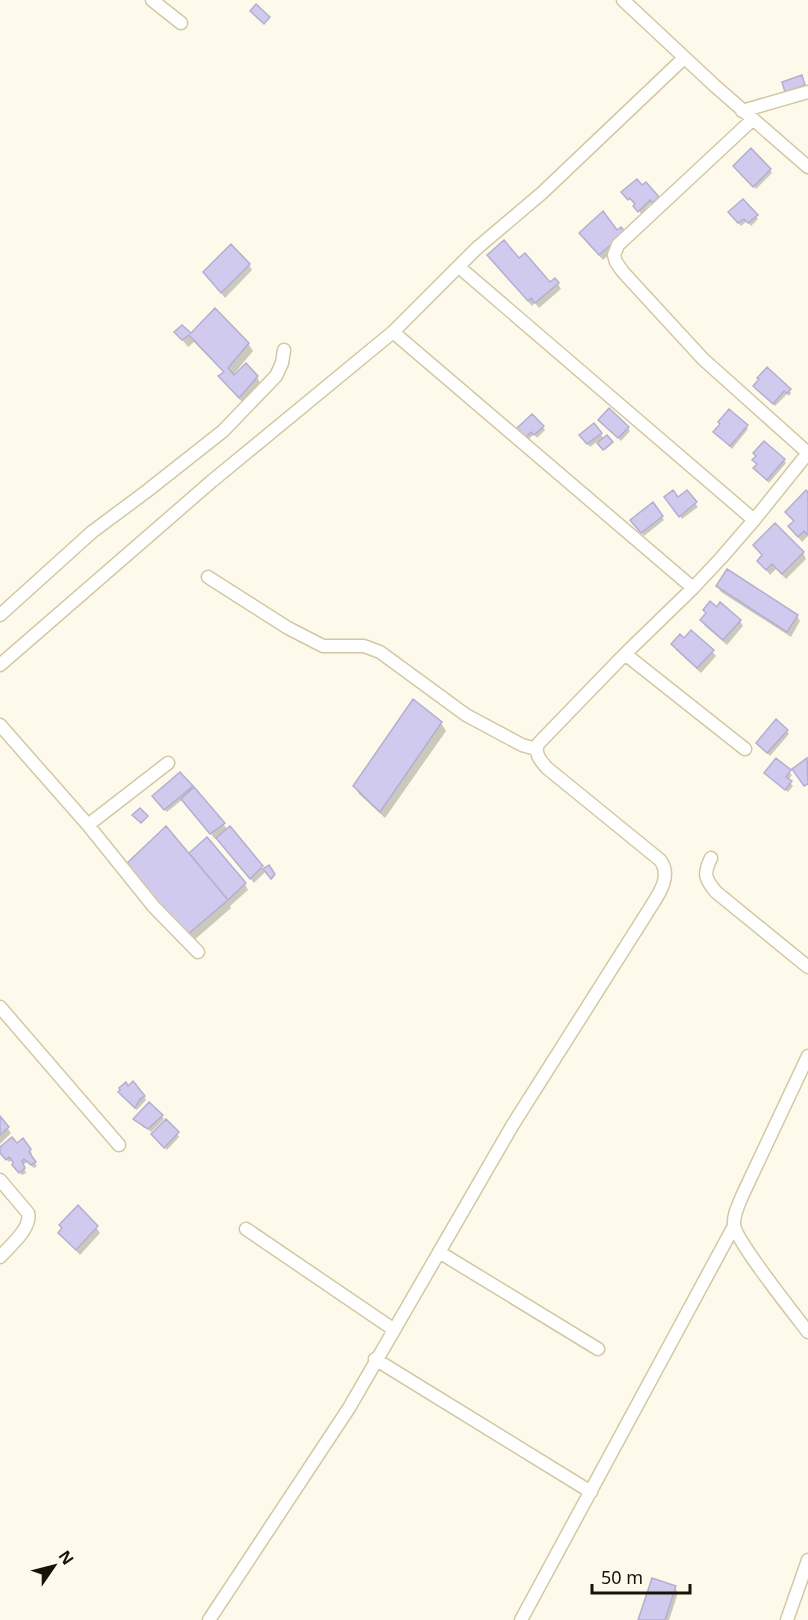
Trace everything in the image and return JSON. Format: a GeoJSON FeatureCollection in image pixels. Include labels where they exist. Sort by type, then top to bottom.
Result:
{"type":"FeatureCollection","features":[{"type":"Feature","properties":{"kind":"street"},"geometry":{"type":"LineString","coordinates":[[152,0],[181,23]]}},
{"type":"Feature","properties":{"kind":"street"},"geometry":{"type":"LineString","coordinates":[[623,0],[742,111],[808,167]]}},
{"type":"Feature","properties":{"kind":"street"},"geometry":{"type":"LineString","coordinates":[[0,665],[196,495],[393,332],[477,248],[542,194],[684,58]]}},
{"type":"Feature","properties":{"kind":"street"},"geometry":{"type":"LineString","coordinates":[[742,111],[808,92]]}},
{"type":"Feature","properties":{"kind":"street"},"geometry":{"type":"LineString","coordinates":[[209,1620],[330,1438],[512,1126],[645,916],[665,880],[664,866],[660,860],[547,768],[539,758],[536,749],[540,741],[564,719],[624,654],[693,588],[754,520],[808,453],[703,359],[623,272],[614,255],[618,245],[752,120]]}},
{"type":"Feature","properties":{"kind":"street"},"geometry":{"type":"LineString","coordinates":[[459,267],[754,520]]}},
{"type":"Feature","properties":{"kind":"street"},"geometry":{"type":"LineString","coordinates":[[393,332],[693,588]]}},
{"type":"Feature","properties":{"kind":"street"},"geometry":{"type":"LineString","coordinates":[[0,615],[92,532],[223,431],[276,376],[282,363],[284,350]]}},
{"type":"Feature","properties":{"kind":"street"},"geometry":{"type":"LineString","coordinates":[[208,577],[288,628],[323,646],[364,646],[380,652],[466,715],[522,745],[536,749]]}},
{"type":"Feature","properties":{"kind":"street"},"geometry":{"type":"LineString","coordinates":[[624,654],[745,749]]}},
{"type":"Feature","properties":{"kind":"street"},"geometry":{"type":"LineString","coordinates":[[0,725],[88,825],[154,907],[198,952]]}},
{"type":"Feature","properties":{"kind":"street"},"geometry":{"type":"LineString","coordinates":[[88,825],[168,763]]}},
{"type":"Feature","properties":{"kind":"street"},"geometry":{"type":"LineString","coordinates":[[711,858],[705,870],[705,878],[716,892],[808,967]]}},
{"type":"Feature","properties":{"kind":"street"},"geometry":{"type":"LineString","coordinates":[[0,1007],[120,1145]]}},
{"type":"Feature","properties":{"kind":"street"},"geometry":{"type":"LineString","coordinates":[[520,1620],[734,1226],[743,1194],[808,1056]]}},
{"type":"Feature","properties":{"kind":"street"},"geometry":{"type":"LineString","coordinates":[[0,1180],[28,1214],[29,1219],[0,1257]]}},
{"type":"Feature","properties":{"kind":"street"},"geometry":{"type":"LineString","coordinates":[[734,1226],[744,1245],[808,1332]]}},
{"type":"Feature","properties":{"kind":"street"},"geometry":{"type":"LineString","coordinates":[[246,1229],[393,1329]]}},
{"type":"Feature","properties":{"kind":"street"},"geometry":{"type":"LineString","coordinates":[[439,1252],[598,1349]]}},
{"type":"Feature","properties":{"kind":"street"},"geometry":{"type":"LineString","coordinates":[[375,1359],[591,1492]]}},
{"type":"Feature","properties":{"kind":"street"},"geometry":{"type":"LineString","coordinates":[[787,1620],[808,1560]]}},
{"type":"Feature","properties":{"kind":"building"},"geometry":{"type":"Polygon","coordinates":[[[256,4],[270,17],[264,24],[250,11],[256,4]]]}},
{"type":"Feature","properties":{"kind":"building"},"geometry":{"type":"Polygon","coordinates":[[[802,75],[805,85],[785,92],[782,82],[802,75]]]}},
{"type":"Feature","properties":{"kind":"building"},"geometry":{"type":"Polygon","coordinates":[[[751,148],[771,169],[753,187],[733,166],[751,148]]]}},
{"type":"Feature","properties":{"kind":"building"},"geometry":{"type":"Polygon","coordinates":[[[637,179],[642,185],[646,182],[659,197],[652,203],[650,200],[638,212],[630,198],[628,200],[621,192],[637,179]]]}},
{"type":"Feature","properties":{"kind":"building"},"geometry":{"type":"Polygon","coordinates":[[[743,199],[758,215],[748,223],[744,219],[738,223],[728,212],[743,199]]]}},
{"type":"Feature","properties":{"kind":"building"},"geometry":{"type":"Polygon","coordinates":[[[603,211],[617,230],[621,227],[625,232],[599,255],[579,233],[603,211]]]}},
{"type":"Feature","properties":{"kind":"building"},"geometry":{"type":"Polygon","coordinates":[[[504,240],[519,258],[525,253],[550,282],[555,278],[559,283],[535,303],[531,298],[528,301],[487,255],[504,240]]]}},
{"type":"Feature","properties":{"kind":"building"},"geometry":{"type":"Polygon","coordinates":[[[231,244],[250,264],[221,293],[203,272],[231,244]]]}},
{"type":"Feature","properties":{"kind":"building"},"geometry":{"type":"Polygon","coordinates":[[[215,308],[249,343],[228,368],[234,375],[246,363],[258,376],[239,398],[218,376],[224,372],[189,335],[182,340],[174,332],[182,325],[191,333],[215,308]]]}},
{"type":"Feature","properties":{"kind":"building"},"geometry":{"type":"Polygon","coordinates":[[[767,367],[791,389],[787,393],[784,391],[773,404],[753,386],[767,367]]]}},
{"type":"Feature","properties":{"kind":"building"},"geometry":{"type":"Polygon","coordinates":[[[609,408],[629,427],[618,438],[598,420],[609,408]]]}},
{"type":"Feature","properties":{"kind":"building"},"geometry":{"type":"Polygon","coordinates":[[[729,409],[748,425],[730,446],[713,432],[729,409]]]}},
{"type":"Feature","properties":{"kind":"building"},"geometry":{"type":"Polygon","coordinates":[[[532,414],[544,426],[534,435],[531,432],[525,438],[516,429],[532,414]]]}},
{"type":"Feature","properties":{"kind":"building"},"geometry":{"type":"Polygon","coordinates":[[[594,423],[602,433],[587,444],[579,435],[594,423]]]}},
{"type":"Feature","properties":{"kind":"building"},"geometry":{"type":"Polygon","coordinates":[[[607,435],[613,442],[603,450],[597,443],[607,435]]]}},
{"type":"Feature","properties":{"kind":"building"},"geometry":{"type":"Polygon","coordinates":[[[764,441],[785,459],[767,480],[753,468],[757,464],[752,460],[756,456],[753,453],[764,441]]]}},
{"type":"Feature","properties":{"kind":"building"},"geometry":{"type":"Polygon","coordinates":[[[673,490],[678,497],[687,490],[697,502],[679,517],[664,497],[673,490]]]}},
{"type":"Feature","properties":{"kind":"building"},"geometry":{"type":"Polygon","coordinates":[[[806,490],[808,492],[808,535],[804,531],[798,537],[788,526],[794,521],[785,512],[806,490]]]}},
{"type":"Feature","properties":{"kind":"building"},"geometry":{"type":"Polygon","coordinates":[[[653,502],[663,516],[641,533],[630,520],[653,502]]]}},
{"type":"Feature","properties":{"kind":"building"},"geometry":{"type":"Polygon","coordinates":[[[775,523],[804,552],[782,574],[772,564],[766,570],[757,561],[762,555],[753,545],[775,523]]]}},
{"type":"Feature","properties":{"kind":"building"},"geometry":{"type":"Polygon","coordinates":[[[727,569],[798,615],[787,632],[716,586],[727,569]]]}},
{"type":"Feature","properties":{"kind":"building"},"geometry":{"type":"Polygon","coordinates":[[[710,601],[717,607],[720,602],[741,620],[723,640],[700,620],[706,613],[703,610],[710,601]]]}},
{"type":"Feature","properties":{"kind":"building"},"geometry":{"type":"Polygon","coordinates":[[[691,630],[714,650],[697,668],[671,644],[680,634],[684,638],[691,630]]]}},
{"type":"Feature","properties":{"kind":"building"},"geometry":{"type":"Polygon","coordinates":[[[413,699],[442,722],[380,812],[353,786],[413,699]]]}},
{"type":"Feature","properties":{"kind":"building"},"geometry":{"type":"Polygon","coordinates":[[[776,719],[788,730],[767,753],[756,743],[776,719]]]}},
{"type":"Feature","properties":{"kind":"building"},"geometry":{"type":"Polygon","coordinates":[[[776,758],[791,770],[786,777],[792,781],[785,790],[764,773],[776,758]]]}},
{"type":"Feature","properties":{"kind":"building"},"geometry":{"type":"Polygon","coordinates":[[[807,758],[808,784],[804,786],[792,769],[807,758]]]}},
{"type":"Feature","properties":{"kind":"building"},"geometry":{"type":"Polygon","coordinates":[[[180,772],[193,786],[164,810],[152,796],[180,772]]]}},
{"type":"Feature","properties":{"kind":"building"},"geometry":{"type":"Polygon","coordinates":[[[194,787],[225,823],[210,834],[181,799],[194,787]]]}},
{"type":"Feature","properties":{"kind":"building"},"geometry":{"type":"Polygon","coordinates":[[[140,808],[148,816],[141,823],[132,815],[140,808]]]}},
{"type":"Feature","properties":{"kind":"building"},"geometry":{"type":"Polygon","coordinates":[[[166,826],[228,900],[187,935],[125,865],[166,826]]]}},
{"type":"Feature","properties":{"kind":"building"},"geometry":{"type":"Polygon","coordinates":[[[230,826],[263,866],[250,879],[216,838],[230,826]]]}},
{"type":"Feature","properties":{"kind":"building"},"geometry":{"type":"Polygon","coordinates":[[[207,837],[246,883],[228,900],[189,853],[207,837]]]}},
{"type":"Feature","properties":{"kind":"building"},"geometry":{"type":"Polygon","coordinates":[[[269,865],[275,874],[271,879],[263,869],[269,865]]]}},
{"type":"Feature","properties":{"kind":"building"},"geometry":{"type":"Polygon","coordinates":[[[133,1081],[145,1096],[140,1099],[135,1108],[118,1092],[126,1082],[128,1086],[133,1081]]]}},
{"type":"Feature","properties":{"kind":"building"},"geometry":{"type":"Polygon","coordinates":[[[149,1102],[163,1115],[148,1129],[133,1119],[149,1102]]]}},
{"type":"Feature","properties":{"kind":"building"},"geometry":{"type":"Polygon","coordinates":[[[0,1116],[9,1127],[0,1135],[0,1116]]]}},
{"type":"Feature","properties":{"kind":"building"},"geometry":{"type":"Polygon","coordinates":[[[166,1119],[179,1132],[164,1148],[151,1134],[166,1119]]]}},
{"type":"Feature","properties":{"kind":"building"},"geometry":{"type":"Polygon","coordinates":[[[12,1137],[17,1143],[23,1138],[36,1162],[31,1165],[24,1159],[22,1161],[25,1168],[19,1173],[9,1157],[6,1160],[0,1153],[0,1147],[12,1137]]]}},
{"type":"Feature","properties":{"kind":"building"},"geometry":{"type":"Polygon","coordinates":[[[78,1205],[98,1226],[76,1250],[58,1233],[62,1228],[59,1225],[78,1205]]]}},
{"type":"Feature","properties":{"kind":"building"},"geometry":{"type":"Polygon","coordinates":[[[652,1578],[676,1586],[665,1620],[638,1620],[652,1578]]]}}]}
